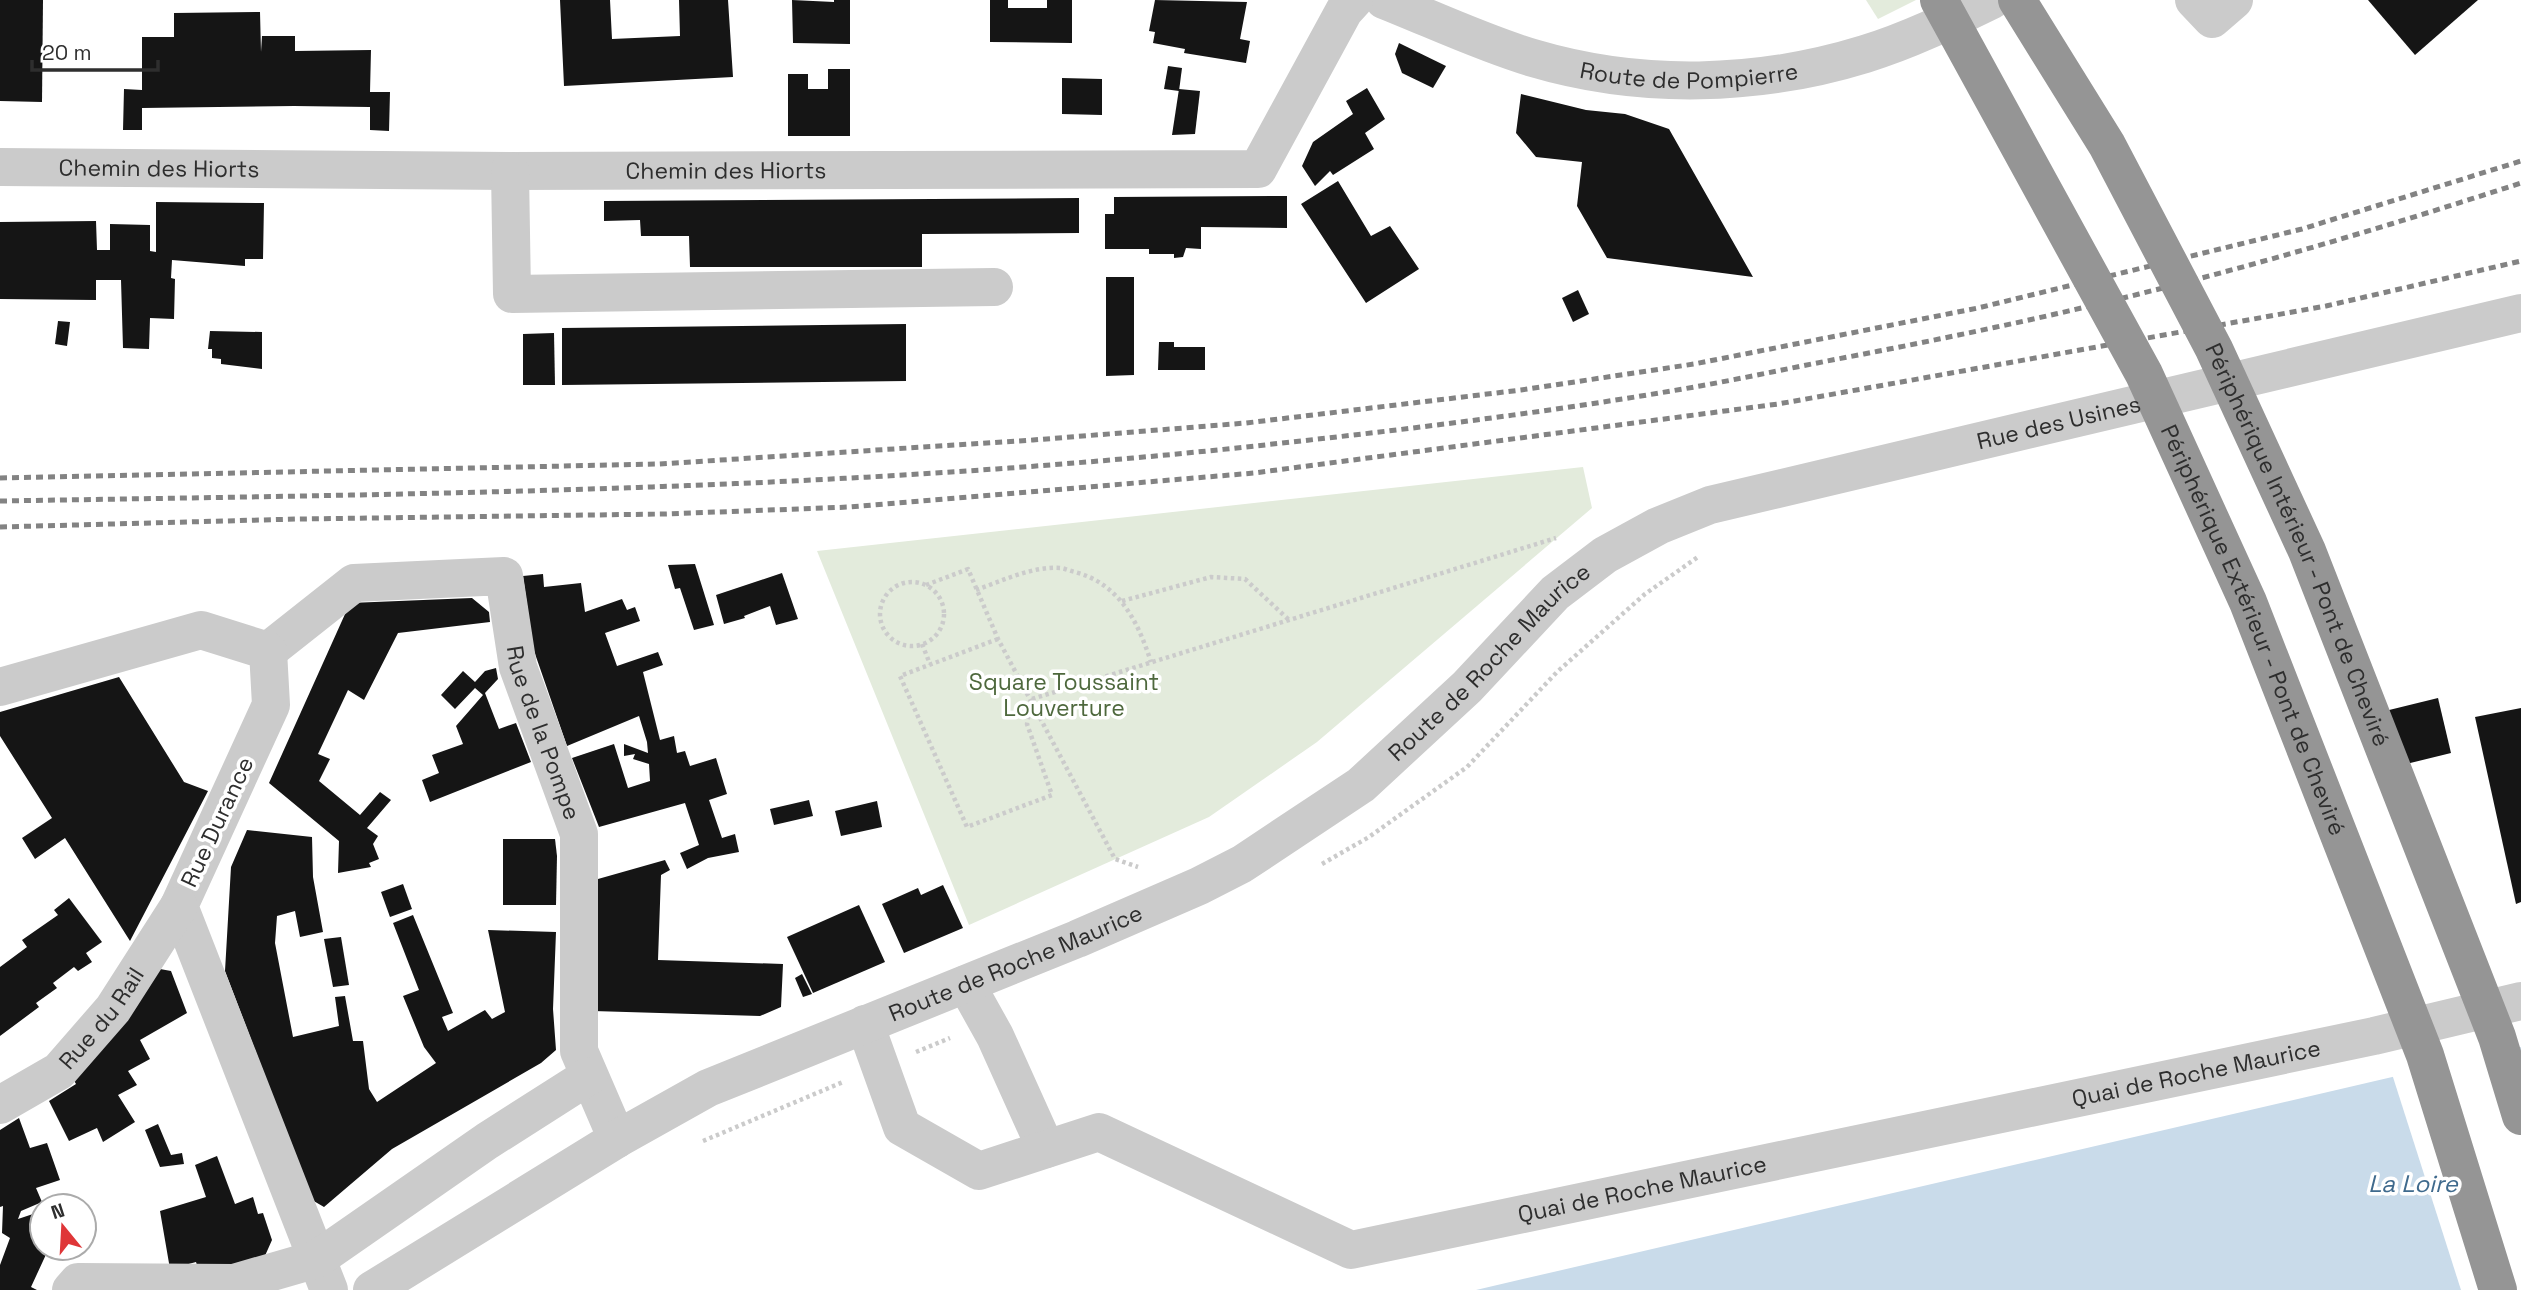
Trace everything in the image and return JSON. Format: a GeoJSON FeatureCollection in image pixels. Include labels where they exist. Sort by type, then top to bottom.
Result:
{"type":"FeatureCollection","features":[{"type":"Feature","properties":{"kind":"highway","name":"Périphérique Extérieur - Pont de Cheviré"},"geometry":{"type":"LineString","coordinates":[[1939,0],[2144,374],[2248,602],[2425,1055],[2498,1290]]}},
{"type":"Feature","properties":{"kind":"highway","name":"Périphérique Intérieur - Pont de Cheviré"},"geometry":{"type":"LineString","coordinates":[[2017,0],[2107,145],[2214,349],[2307,551],[2497,1037],[2521,1116]]}},
{"type":"Feature","properties":{"kind":"street","name":"Chemin des Hiorts"},"geometry":{"type":"LineString","coordinates":[[0,167],[510,170],[1258,169],[1344,11],[1354,0]]}},
{"type":"Feature","properties":{"kind":"street","name":"Route de Pompierre"},"geometry":{"type":"LineString","coordinates":[[1398,2],[1532,58],[1591,72],[1660,79],[1723,81],[1800,72],[1866,54],[1940,25],[1992,0]]}},
{"type":"Feature","properties":{"kind":"street"},"geometry":{"type":"LineString","coordinates":[[510,170],[512,294],[993,286]]}},
{"type":"Feature","properties":{"kind":"street","name":"Rue des Usines"},"geometry":{"type":"LineString","coordinates":[[1605,555],[1658,526],[1710,505],[2521,313]]}},
{"type":"Feature","properties":{"kind":"street","name":"Route de Roche Maurice"},"geometry":{"type":"LineString","coordinates":[[372,1290],[617,1139],[708,1088],[966,984],[1199,886],[1242,864],[1361,785],[1467,687],[1555,593],[1605,555]]}},
{"type":"Feature","properties":{"kind":"street","name":"Rue de la Pompe"},"geometry":{"type":"LineString","coordinates":[[268,651],[354,583],[504,576],[518,667],[579,834],[579,1051],[617,1139]]}},
{"type":"Feature","properties":{"kind":"street"},"geometry":{"type":"LineString","coordinates":[[0,687],[201,631],[268,651]]}},
{"type":"Feature","properties":{"kind":"street","name":"Rue Durance"},"geometry":{"type":"LineString","coordinates":[[268,651],[271,705],[179,906],[323,1275]]}},
{"type":"Feature","properties":{"kind":"street","name":"Rue du Rail"},"geometry":{"type":"LineString","coordinates":[[0,1105],[60,1070],[113,1009],[179,906]]}},
{"type":"Feature","properties":{"kind":"street"},"geometry":{"type":"LineString","coordinates":[[966,984],[995,1036],[1046,1149]]}},
{"type":"Feature","properties":{"kind":"street","name":"Quai de Roche Maurice"},"geometry":{"type":"LineString","coordinates":[[865,1024],[902,1127],[979,1171],[1099,1132],[1351,1250],[2374,1036],[2521,1001]]}},
{"type":"Feature","properties":{"kind":"street"},"geometry":{"type":"LineString","coordinates":[[71,1290],[78,1282],[234,1283],[323,1275],[487,1141],[589,1076]]}},
{"type":"Feature","properties":{"kind":"path"},"geometry":{"type":"LineString","coordinates":[[1032,699],[1562,536]]}},
{"type":"Feature","properties":{"kind":"path"},"geometry":{"type":"LineString","coordinates":[[1467,766],[1557,673],[1645,594],[1707,552]]}},
{"type":"Feature","properties":{"kind":"path"},"geometry":{"type":"LineString","coordinates":[[976,590],[1029,572],[1060,568],[1084,574],[1105,585],[1122,601],[1140,629],[1151,662]]}},
{"type":"Feature","properties":{"kind":"path"},"geometry":{"type":"LineString","coordinates":[[926,585],[968,569],[998,639],[1115,859],[1139,867]]}},
{"type":"Feature","properties":{"kind":"path"},"geometry":{"type":"LineString","coordinates":[[1122,601],[1211,577],[1245,579],[1289,620]]}},
{"type":"Feature","properties":{"kind":"path"},"geometry":{"type":"LineString","coordinates":[[905,583],[926,585],[942,600],[944,610],[939,631],[922,644],[911,645],[893,639],[886,632],[880,612],[888,593],[895,586],[905,583]]}},
{"type":"Feature","properties":{"kind":"path"},"geometry":{"type":"LineString","coordinates":[[998,639],[900,676],[967,827],[1052,794],[1027,724],[1032,699]]}},
{"type":"Feature","properties":{"kind":"path"},"geometry":{"type":"LineString","coordinates":[[922,644],[930,664]]}},
{"type":"Feature","properties":{"kind":"green space"},"geometry":{"type":"Polygon","coordinates":[[[1866,0],[1916,0],[1878,19],[1866,0]]]}},
{"type":"Feature","properties":{"kind":"green space","name":"Square Toussaint Louverture"},"geometry":{"type":"Polygon","coordinates":[[[1583,467],[1592,508],[1317,742],[1209,817],[969,925],[817,551],[1583,467]]]}},
{"type":"Feature","properties":{"kind":"water","name":"La Loire"},"geometry":{"type":"Polygon","coordinates":[[[2521,1047],[2521,1290],[1476,1290],[2521,1047]]]}},
{"type":"Feature","properties":{"kind":"pier"},"geometry":{"type":"Polygon","coordinates":[[[2514,1045],[2521,1063],[2521,1290],[2461,1290],[2392,1074],[2514,1045]]]}},
{"type":"Feature","properties":{"kind":"building"},"geometry":{"type":"Polygon","coordinates":[[[0,0],[43,0],[42,102],[0,101],[0,0]]]}},
{"type":"Feature","properties":{"kind":"building"},"geometry":{"type":"Polygon","coordinates":[[[560,0],[610,0],[612,39],[680,36],[679,0],[728,0],[733,77],[564,86],[560,0]]]}},
{"type":"Feature","properties":{"kind":"building"},"geometry":{"type":"Polygon","coordinates":[[[792,0],[850,0],[850,44],[793,43],[792,0]]]}},
{"type":"Feature","properties":{"kind":"building"},"geometry":{"type":"Polygon","coordinates":[[[990,0],[1008,0],[1008,8],[1047,8],[1047,0],[1072,0],[1072,43],[990,42],[990,0]]]}},
{"type":"Feature","properties":{"kind":"building"},"geometry":{"type":"Polygon","coordinates":[[[1155,0],[1247,2],[1240,39],[1250,41],[1246,63],[1184,53],[1185,49],[1153,43],[1155,32],[1149,31],[1155,0]]]}},
{"type":"Feature","properties":{"kind":"building"},"geometry":{"type":"Polygon","coordinates":[[[2368,0],[2478,0],[2415,55],[2368,0]]]}},
{"type":"Feature","properties":{"kind":"building"},"geometry":{"type":"Polygon","coordinates":[[[260,12],[261,52],[262,36],[295,36],[295,51],[371,50],[370,92],[390,92],[389,131],[370,130],[370,107],[294,106],[142,108],[142,130],[123,130],[124,89],[142,90],[142,37],[174,37],[174,13],[260,12]]]}},
{"type":"Feature","properties":{"kind":"building"},"geometry":{"type":"Polygon","coordinates":[[[1399,43],[1446,66],[1433,88],[1402,73],[1395,54],[1399,43]]]}},
{"type":"Feature","properties":{"kind":"building"},"geometry":{"type":"Polygon","coordinates":[[[1168,66],[1182,68],[1179,91],[1164,89],[1168,66]]]}},
{"type":"Feature","properties":{"kind":"building"},"geometry":{"type":"Polygon","coordinates":[[[828,69],[850,69],[850,136],[788,136],[788,74],[808,74],[808,89],[828,89],[828,69]]]}},
{"type":"Feature","properties":{"kind":"building"},"geometry":{"type":"Polygon","coordinates":[[[1062,78],[1102,79],[1102,115],[1062,114],[1062,78]]]}},
{"type":"Feature","properties":{"kind":"building"},"geometry":{"type":"Polygon","coordinates":[[[1367,88],[1385,119],[1365,133],[1374,149],[1333,175],[1330,171],[1315,186],[1302,166],[1313,142],[1353,114],[1346,101],[1367,88]]]}},
{"type":"Feature","properties":{"kind":"building"},"geometry":{"type":"Polygon","coordinates":[[[1179,89],[1200,91],[1195,134],[1172,135],[1179,89]]]}},
{"type":"Feature","properties":{"kind":"building"},"geometry":{"type":"Polygon","coordinates":[[[1521,94],[1586,110],[1625,114],[1669,129],[1753,277],[1607,258],[1577,206],[1582,162],[1536,157],[1516,133],[1521,94]]]}},
{"type":"Feature","properties":{"kind":"building"},"geometry":{"type":"Polygon","coordinates":[[[1338,181],[1371,236],[1390,226],[1419,269],[1366,303],[1301,204],[1338,181]]]}},
{"type":"Feature","properties":{"kind":"building"},"geometry":{"type":"Polygon","coordinates":[[[1287,196],[1287,228],[1201,227],[1201,249],[1186,248],[1183,257],[1174,258],[1174,254],[1149,254],[1149,249],[1105,249],[1105,214],[1114,214],[1114,197],[1287,196]]]}},
{"type":"Feature","properties":{"kind":"building"},"geometry":{"type":"Polygon","coordinates":[[[1079,198],[1079,233],[922,234],[922,267],[690,267],[689,236],[641,236],[640,220],[604,221],[604,201],[1079,198]]]}},
{"type":"Feature","properties":{"kind":"building"},"geometry":{"type":"Polygon","coordinates":[[[156,202],[264,203],[263,259],[245,259],[245,266],[172,260],[171,278],[175,279],[174,319],[150,318],[149,349],[123,348],[121,280],[96,280],[96,300],[0,299],[0,222],[96,221],[97,250],[110,250],[110,224],[150,225],[150,251],[156,252],[156,202]]]}},
{"type":"Feature","properties":{"kind":"building"},"geometry":{"type":"Polygon","coordinates":[[[1106,277],[1134,277],[1134,375],[1106,376],[1106,277]]]}},
{"type":"Feature","properties":{"kind":"building"},"geometry":{"type":"Polygon","coordinates":[[[1578,290],[1589,314],[1573,322],[1562,298],[1578,290]]]}},
{"type":"Feature","properties":{"kind":"building"},"geometry":{"type":"Polygon","coordinates":[[[58,321],[70,322],[67,346],[55,344],[58,321]]]}},
{"type":"Feature","properties":{"kind":"building"},"geometry":{"type":"Polygon","coordinates":[[[906,324],[906,381],[562,385],[562,328],[906,324]]]}},
{"type":"Feature","properties":{"kind":"building"},"geometry":{"type":"Polygon","coordinates":[[[210,331],[262,332],[262,369],[221,364],[221,359],[212,358],[212,349],[208,349],[210,331]]]}},
{"type":"Feature","properties":{"kind":"building"},"geometry":{"type":"Polygon","coordinates":[[[554,333],[555,385],[523,385],[523,334],[554,333]]]}},
{"type":"Feature","properties":{"kind":"building"},"geometry":{"type":"Polygon","coordinates":[[[1159,342],[1174,342],[1174,347],[1205,347],[1205,370],[1158,370],[1159,342]]]}},
{"type":"Feature","properties":{"kind":"building"},"geometry":{"type":"Polygon","coordinates":[[[695,564],[714,625],[694,630],[680,588],[675,589],[668,565],[695,564]]]}},
{"type":"Feature","properties":{"kind":"building"},"geometry":{"type":"Polygon","coordinates":[[[782,573],[798,619],[776,625],[770,606],[724,624],[716,595],[782,573]]]}},
{"type":"Feature","properties":{"kind":"building"},"geometry":{"type":"Polygon","coordinates":[[[543,574],[544,587],[581,583],[585,612],[622,599],[627,610],[635,607],[640,621],[605,633],[617,666],[658,652],[663,665],[643,672],[660,740],[674,736],[677,753],[685,751],[690,766],[716,758],[727,794],[709,800],[722,838],[735,834],[739,852],[708,858],[687,869],[680,853],[699,845],[685,803],[599,827],[572,758],[614,744],[628,788],[650,781],[649,764],[633,759],[635,754],[624,756],[624,744],[648,753],[647,742],[639,716],[567,746],[533,648],[523,576],[543,574]]]}},
{"type":"Feature","properties":{"kind":"building"},"geometry":{"type":"Polygon","coordinates":[[[472,598],[489,612],[490,622],[398,633],[364,700],[348,690],[318,754],[330,759],[319,781],[360,815],[380,792],[391,800],[367,828],[378,836],[373,844],[379,859],[369,863],[371,867],[338,873],[339,841],[269,783],[350,603],[472,598]]]}},
{"type":"Feature","properties":{"kind":"building"},"geometry":{"type":"Polygon","coordinates":[[[496,668],[498,679],[485,693],[499,729],[516,723],[531,762],[430,802],[422,780],[439,773],[432,755],[463,744],[456,726],[483,695],[475,688],[455,709],[441,695],[463,671],[475,682],[485,671],[496,668]]]}},
{"type":"Feature","properties":{"kind":"building"},"geometry":{"type":"Polygon","coordinates":[[[119,677],[184,782],[208,791],[130,941],[65,838],[35,859],[22,838],[52,818],[0,736],[0,712],[119,677]]]}},
{"type":"Feature","properties":{"kind":"building"},"geometry":{"type":"Polygon","coordinates":[[[2438,698],[2451,753],[2394,767],[2381,712],[2438,698]]]}},
{"type":"Feature","properties":{"kind":"building"},"geometry":{"type":"Polygon","coordinates":[[[2521,708],[2521,902],[2516,904],[2475,717],[2521,708]]]}},
{"type":"Feature","properties":{"kind":"building"},"geometry":{"type":"Polygon","coordinates":[[[809,800],[813,816],[774,825],[770,809],[809,800]]]}},
{"type":"Feature","properties":{"kind":"building"},"geometry":{"type":"Polygon","coordinates":[[[877,801],[882,827],[841,836],[835,811],[877,801]]]}},
{"type":"Feature","properties":{"kind":"building"},"geometry":{"type":"Polygon","coordinates":[[[247,830],[312,837],[313,877],[323,932],[300,937],[295,911],[277,916],[275,943],[293,1037],[339,1026],[335,997],[345,996],[353,1041],[363,1041],[369,1089],[377,1102],[436,1063],[424,1047],[403,996],[419,990],[393,923],[413,915],[453,1013],[442,1017],[448,1031],[485,1010],[492,1019],[505,1012],[488,930],[556,932],[553,1009],[556,1050],[541,1063],[392,1149],[324,1207],[312,1200],[225,971],[231,867],[247,830]]]}},
{"type":"Feature","properties":{"kind":"building"},"geometry":{"type":"Polygon","coordinates":[[[503,839],[555,839],[556,905],[503,905],[503,839]]]}},
{"type":"Feature","properties":{"kind":"building"},"geometry":{"type":"Polygon","coordinates":[[[665,860],[670,870],[661,875],[658,960],[783,964],[781,1007],[760,1016],[593,1011],[598,879],[665,860]]]}},
{"type":"Feature","properties":{"kind":"building"},"geometry":{"type":"Polygon","coordinates":[[[403,884],[412,909],[390,917],[381,892],[403,884]]]}},
{"type":"Feature","properties":{"kind":"building"},"geometry":{"type":"Polygon","coordinates":[[[943,885],[963,928],[904,953],[882,904],[918,888],[921,895],[943,885]]]}},
{"type":"Feature","properties":{"kind":"building"},"geometry":{"type":"Polygon","coordinates":[[[69,898],[102,942],[86,953],[92,962],[78,971],[74,967],[53,983],[57,988],[36,1003],[39,1007],[0,1036],[0,967],[27,947],[22,940],[58,915],[54,910],[69,898]]]}},
{"type":"Feature","properties":{"kind":"building"},"geometry":{"type":"Polygon","coordinates":[[[859,905],[885,962],[813,993],[787,937],[859,905]]]}},
{"type":"Feature","properties":{"kind":"building"},"geometry":{"type":"Polygon","coordinates":[[[341,937],[349,985],[333,987],[324,939],[341,937]]]}},
{"type":"Feature","properties":{"kind":"building"},"geometry":{"type":"Polygon","coordinates":[[[160,969],[171,971],[187,1013],[140,1040],[150,1059],[128,1071],[137,1085],[118,1095],[135,1122],[103,1142],[97,1128],[69,1141],[49,1101],[76,1084],[72,1077],[160,969]]]}},
{"type":"Feature","properties":{"kind":"building"},"geometry":{"type":"Polygon","coordinates":[[[802,974],[812,994],[803,997],[795,978],[802,974]]]}},
{"type":"Feature","properties":{"kind":"building"},"geometry":{"type":"Polygon","coordinates":[[[19,1118],[30,1148],[47,1143],[60,1180],[36,1188],[38,1192],[28,1192],[28,1208],[21,1211],[18,1219],[28,1216],[28,1262],[43,1262],[31,1287],[37,1290],[0,1290],[0,1265],[10,1238],[2,1233],[0,1130],[19,1118]]]}},
{"type":"Feature","properties":{"kind":"building"},"geometry":{"type":"Polygon","coordinates":[[[158,1124],[171,1155],[182,1153],[184,1164],[160,1167],[145,1130],[158,1124]]]}},
{"type":"Feature","properties":{"kind":"building"},"geometry":{"type":"Polygon","coordinates":[[[217,1156],[235,1204],[253,1197],[258,1214],[263,1213],[272,1240],[264,1258],[230,1267],[198,1268],[196,1262],[170,1269],[160,1211],[206,1197],[195,1165],[217,1156]]]}},
{"type":"Feature","properties":{"kind":"railway"},"geometry":{"type":"LineString","coordinates":[[0,478],[659,464],[1033,440],[1246,423],[1521,390],[1694,364],[1978,308],[2302,229],[2521,161]]}},
{"type":"Feature","properties":{"kind":"railway"},"geometry":{"type":"LineString","coordinates":[[0,501],[628,488],[942,473],[1099,461],[1422,427],[1700,386],[2036,318],[2283,256],[2521,183]]}},
{"type":"Feature","properties":{"kind":"railway"},"geometry":{"type":"LineString","coordinates":[[0,527],[298,519],[664,514],[850,507],[1254,473],[1778,404],[2326,306],[2521,261]]}}]}
